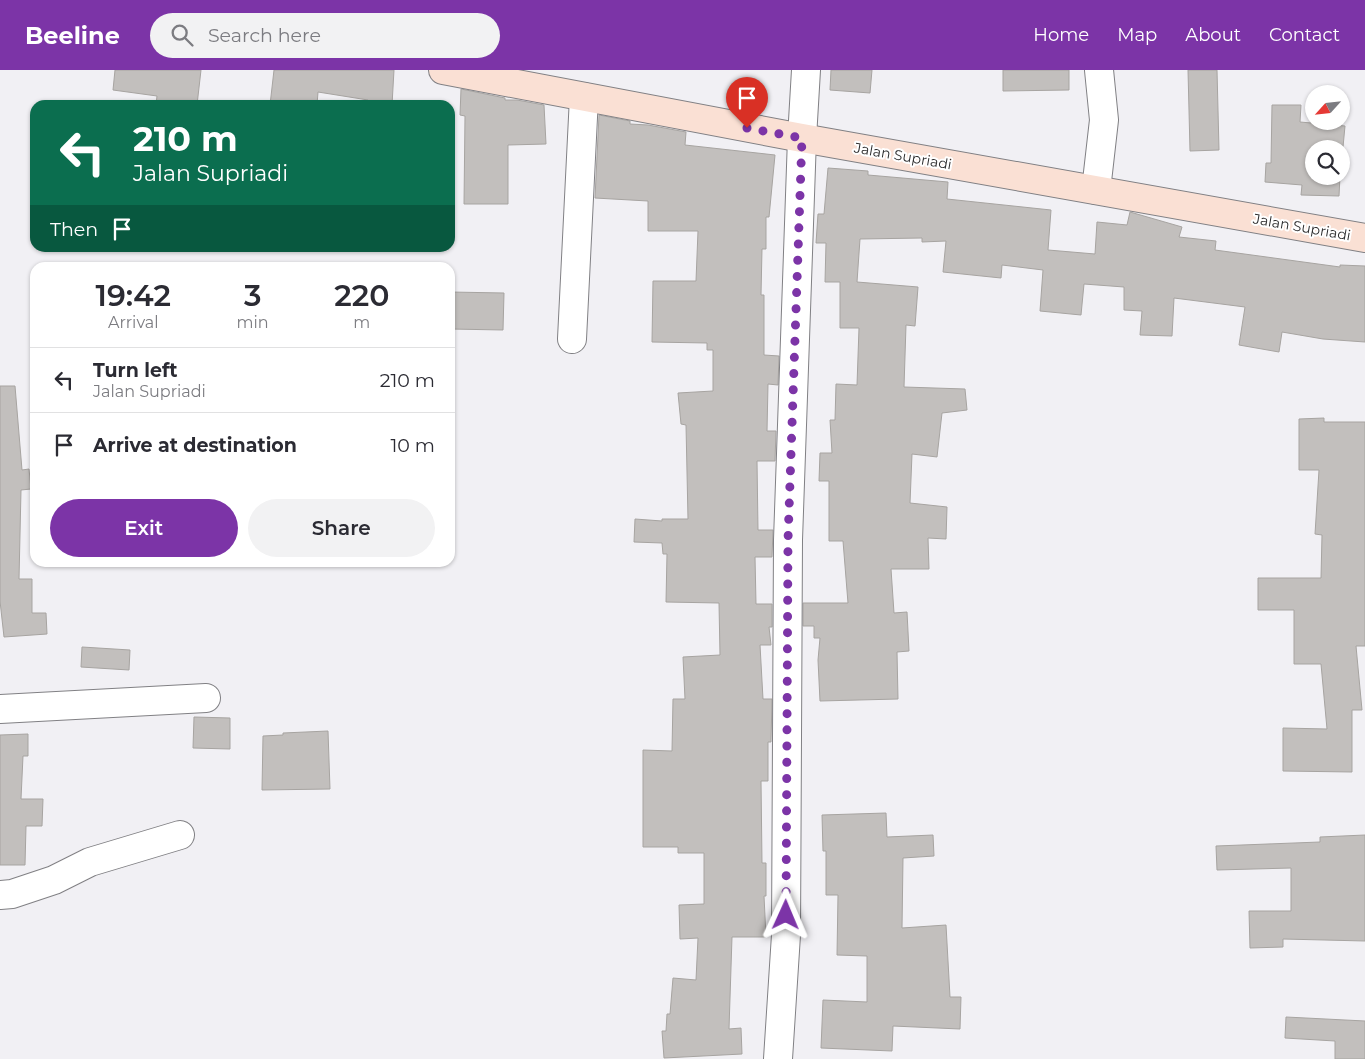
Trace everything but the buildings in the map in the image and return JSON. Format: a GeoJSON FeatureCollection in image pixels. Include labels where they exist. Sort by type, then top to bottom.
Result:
{"type":"FeatureCollection","features":[{"type":"Feature","properties":{"kind":"main road","name":"Jalan Supriadi"},"geometry":{"type":"LineString","coordinates":[[443,70],[802,138],[1365,238]]}},
{"type":"Feature","properties":{"kind":"street"},"geometry":{"type":"LineString","coordinates":[[778,1059],[786,935],[788,540],[806,70]]}},
{"type":"Feature","properties":{"kind":"street"},"geometry":{"type":"LineString","coordinates":[[1096,190],[1104,120],[1099,70]]}},
{"type":"Feature","properties":{"kind":"street"},"geometry":{"type":"LineString","coordinates":[[572,339],[584,97]]}},
{"type":"Feature","properties":{"kind":"street"},"geometry":{"type":"LineString","coordinates":[[0,708],[206,698]]}},
{"type":"Feature","properties":{"kind":"street"},"geometry":{"type":"LineString","coordinates":[[0,895],[12,894],[54,880],[90,862],[180,835]]}},
{"type":"Feature","properties":{"kind":"route"},"geometry":{"type":"LineString","coordinates":[[747,128],[802,138],[788,540],[786,915]]}}]}
